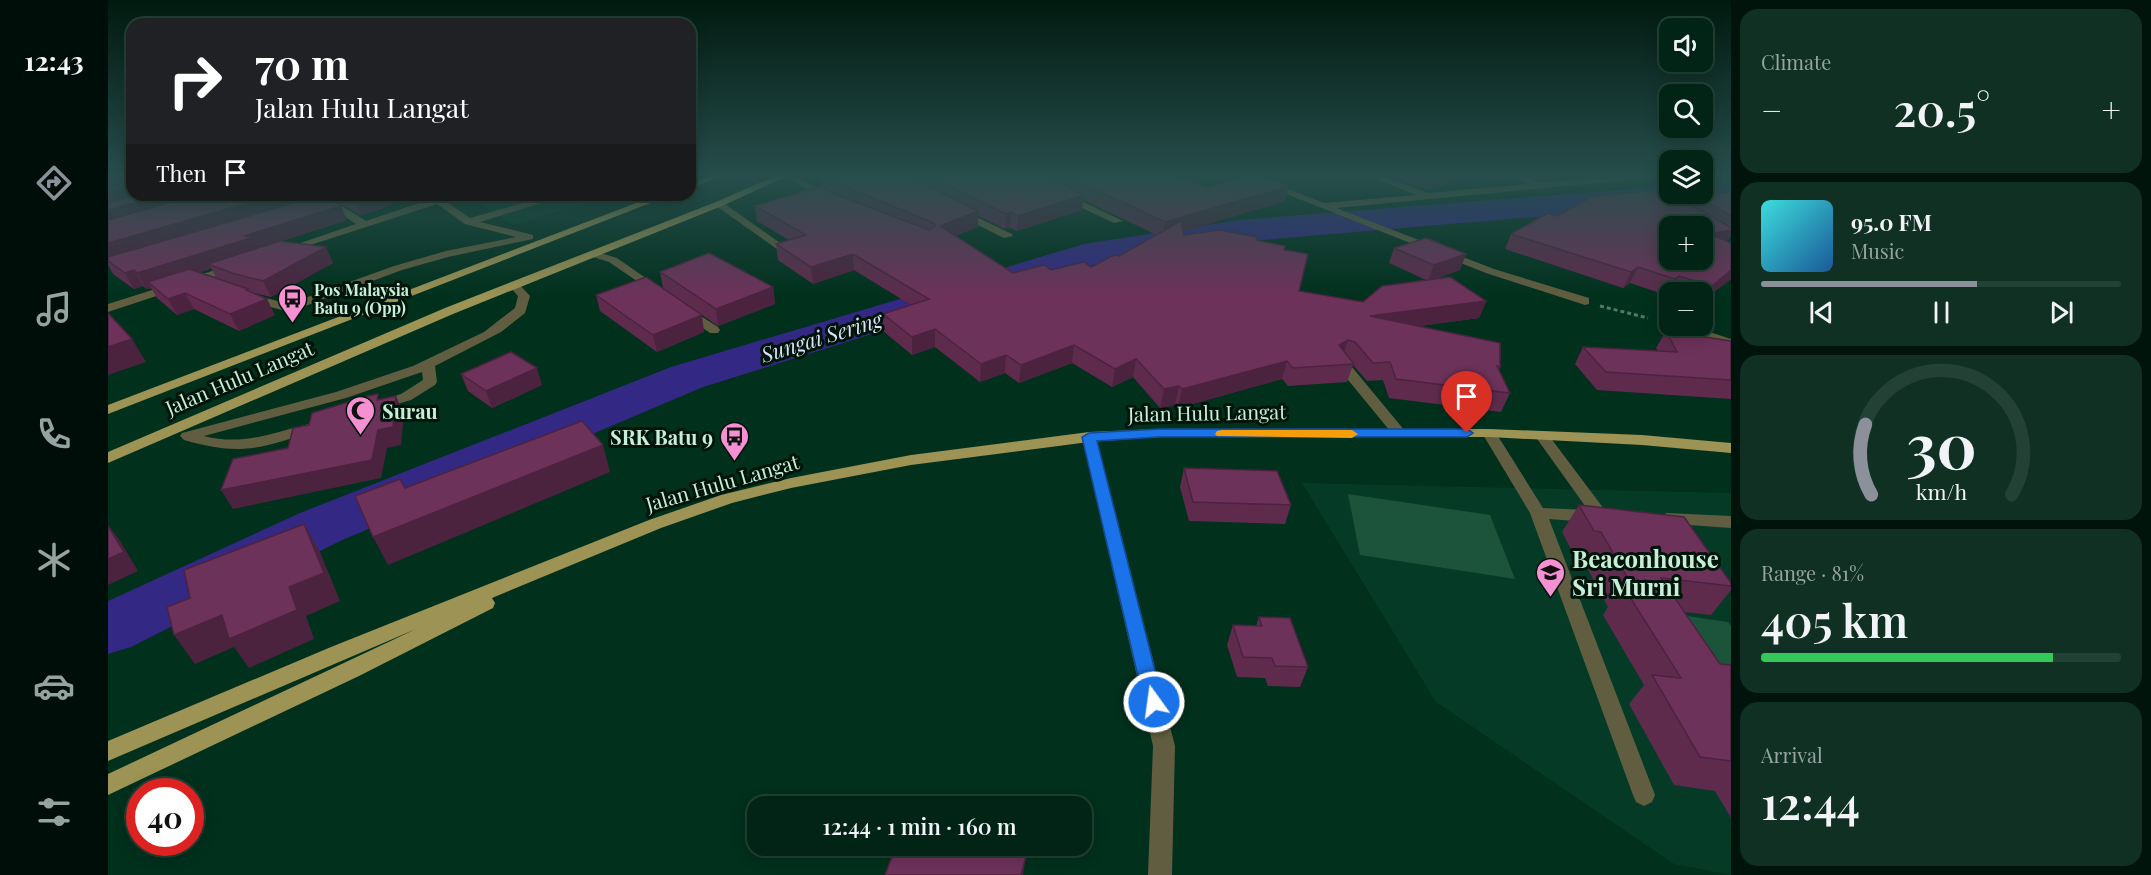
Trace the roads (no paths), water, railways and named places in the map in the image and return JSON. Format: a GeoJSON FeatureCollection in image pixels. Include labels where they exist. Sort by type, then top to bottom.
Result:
{"type":"FeatureCollection","features":[{"type":"Feature","properties":{"kind":"main road","name":"Jalan Hulu Langat"},"geometry":{"type":"LineString","coordinates":[[108,410],[613,215]]}},
{"type":"Feature","properties":{"kind":"main road","name":"Jalan Hulu Langat"},"geometry":{"type":"LineString","coordinates":[[108,458],[449,310],[692,215]]}},
{"type":"Feature","properties":{"kind":"main road","name":"Jalan Hulu Langat"},"geometry":{"type":"LineString","coordinates":[[108,751],[338,653],[655,524],[727,499],[791,483],[910,460],[1089,437],[1159,433],[1489,433],[1731,448]]}},
{"type":"Feature","properties":{"kind":"main road","name":"Jalan Hulu Langat"},"geometry":{"type":"LineString","coordinates":[[108,785],[362,665],[591,550]]}},
{"type":"Feature","properties":{"kind":"street"},"geometry":{"type":"LineString","coordinates":[[350,215],[364,224]]}},
{"type":"Feature","properties":{"kind":"street"},"geometry":{"type":"LineString","coordinates":[[276,253],[389,215]]}},
{"type":"Feature","properties":{"kind":"street"},"geometry":{"type":"LineString","coordinates":[[459,215],[469,222],[542,241]]}},
{"type":"Feature","properties":{"kind":"street"},"geometry":{"type":"LineString","coordinates":[[469,222],[493,215]]}},
{"type":"Feature","properties":{"kind":"street"},"geometry":{"type":"LineString","coordinates":[[735,215],[781,247]]}},
{"type":"Feature","properties":{"kind":"street"},"geometry":{"type":"LineString","coordinates":[[966,215],[1008,236]]}},
{"type":"Feature","properties":{"kind":"street"},"geometry":{"type":"LineString","coordinates":[[1105,215],[1118,221]]}},
{"type":"Feature","properties":{"kind":"street"},"geometry":{"type":"LineString","coordinates":[[1345,215],[1490,271],[1585,301]]}},
{"type":"Feature","properties":{"kind":"street"},"geometry":{"type":"LineString","coordinates":[[235,293],[289,309],[398,268],[446,254],[529,237]]}},
{"type":"Feature","properties":{"kind":"street"},"geometry":{"type":"LineString","coordinates":[[594,254],[613,260],[714,330]]}},
{"type":"Feature","properties":{"kind":"street"},"geometry":{"type":"LineString","coordinates":[[108,308],[243,264]]}},
{"type":"Feature","properties":{"kind":"street"},"geometry":{"type":"LineString","coordinates":[[198,278],[217,286]]}},
{"type":"Feature","properties":{"kind":"street"},"geometry":{"type":"LineString","coordinates":[[188,436],[340,395],[428,365],[488,334],[521,310],[524,296],[514,285]]}},
{"type":"Feature","properties":{"kind":"street"},"geometry":{"type":"LineString","coordinates":[[1710,336],[1731,343]]}},
{"type":"Feature","properties":{"kind":"street"},"geometry":{"type":"LineString","coordinates":[[1342,364],[1400,434]]}},
{"type":"Feature","properties":{"kind":"street"},"geometry":{"type":"LineString","coordinates":[[367,410],[406,397],[430,382],[428,365]]}},
{"type":"Feature","properties":{"kind":"street"},"geometry":{"type":"LineString","coordinates":[[169,432],[222,445],[240,446],[272,440],[326,422]]}},
{"type":"Feature","properties":{"kind":"street"},"geometry":{"type":"LineString","coordinates":[[1489,433],[1538,513],[1644,795]]}},
{"type":"Feature","properties":{"kind":"street"},"geometry":{"type":"LineString","coordinates":[[1538,513],[1608,517],[1542,436]]}},
{"type":"Feature","properties":{"kind":"street"},"geometry":{"type":"LineString","coordinates":[[1089,437],[1164,746],[1160,875]]}},
{"type":"Feature","properties":{"kind":"street"},"geometry":{"type":"LineString","coordinates":[[1648,519],[1731,522]]}},
{"type":"Feature","properties":{"kind":"waterway","name":"Sungai Sering"},"geometry":{"type":"LineString","coordinates":[[108,629],[320,527],[687,377],[1097,252],[1239,231],[1434,215]]}},
{"type":"Feature","properties":{"kind":"place","name":"Pos Malaysia Batu 9 (Opp)"},"geometry":{"type":"Point","coordinates":[293,324]}},
{"type":"Feature","properties":{"kind":"place","name":"Surau"},"geometry":{"type":"Point","coordinates":[361,436]}},
{"type":"Feature","properties":{"kind":"place","name":"SRK Batu 9"},"geometry":{"type":"Point","coordinates":[734,462]}},
{"type":"Feature","properties":{"kind":"place","name":"Beaconhouse Sri Murni"},"geometry":{"type":"Point","coordinates":[1551,598]}}]}
